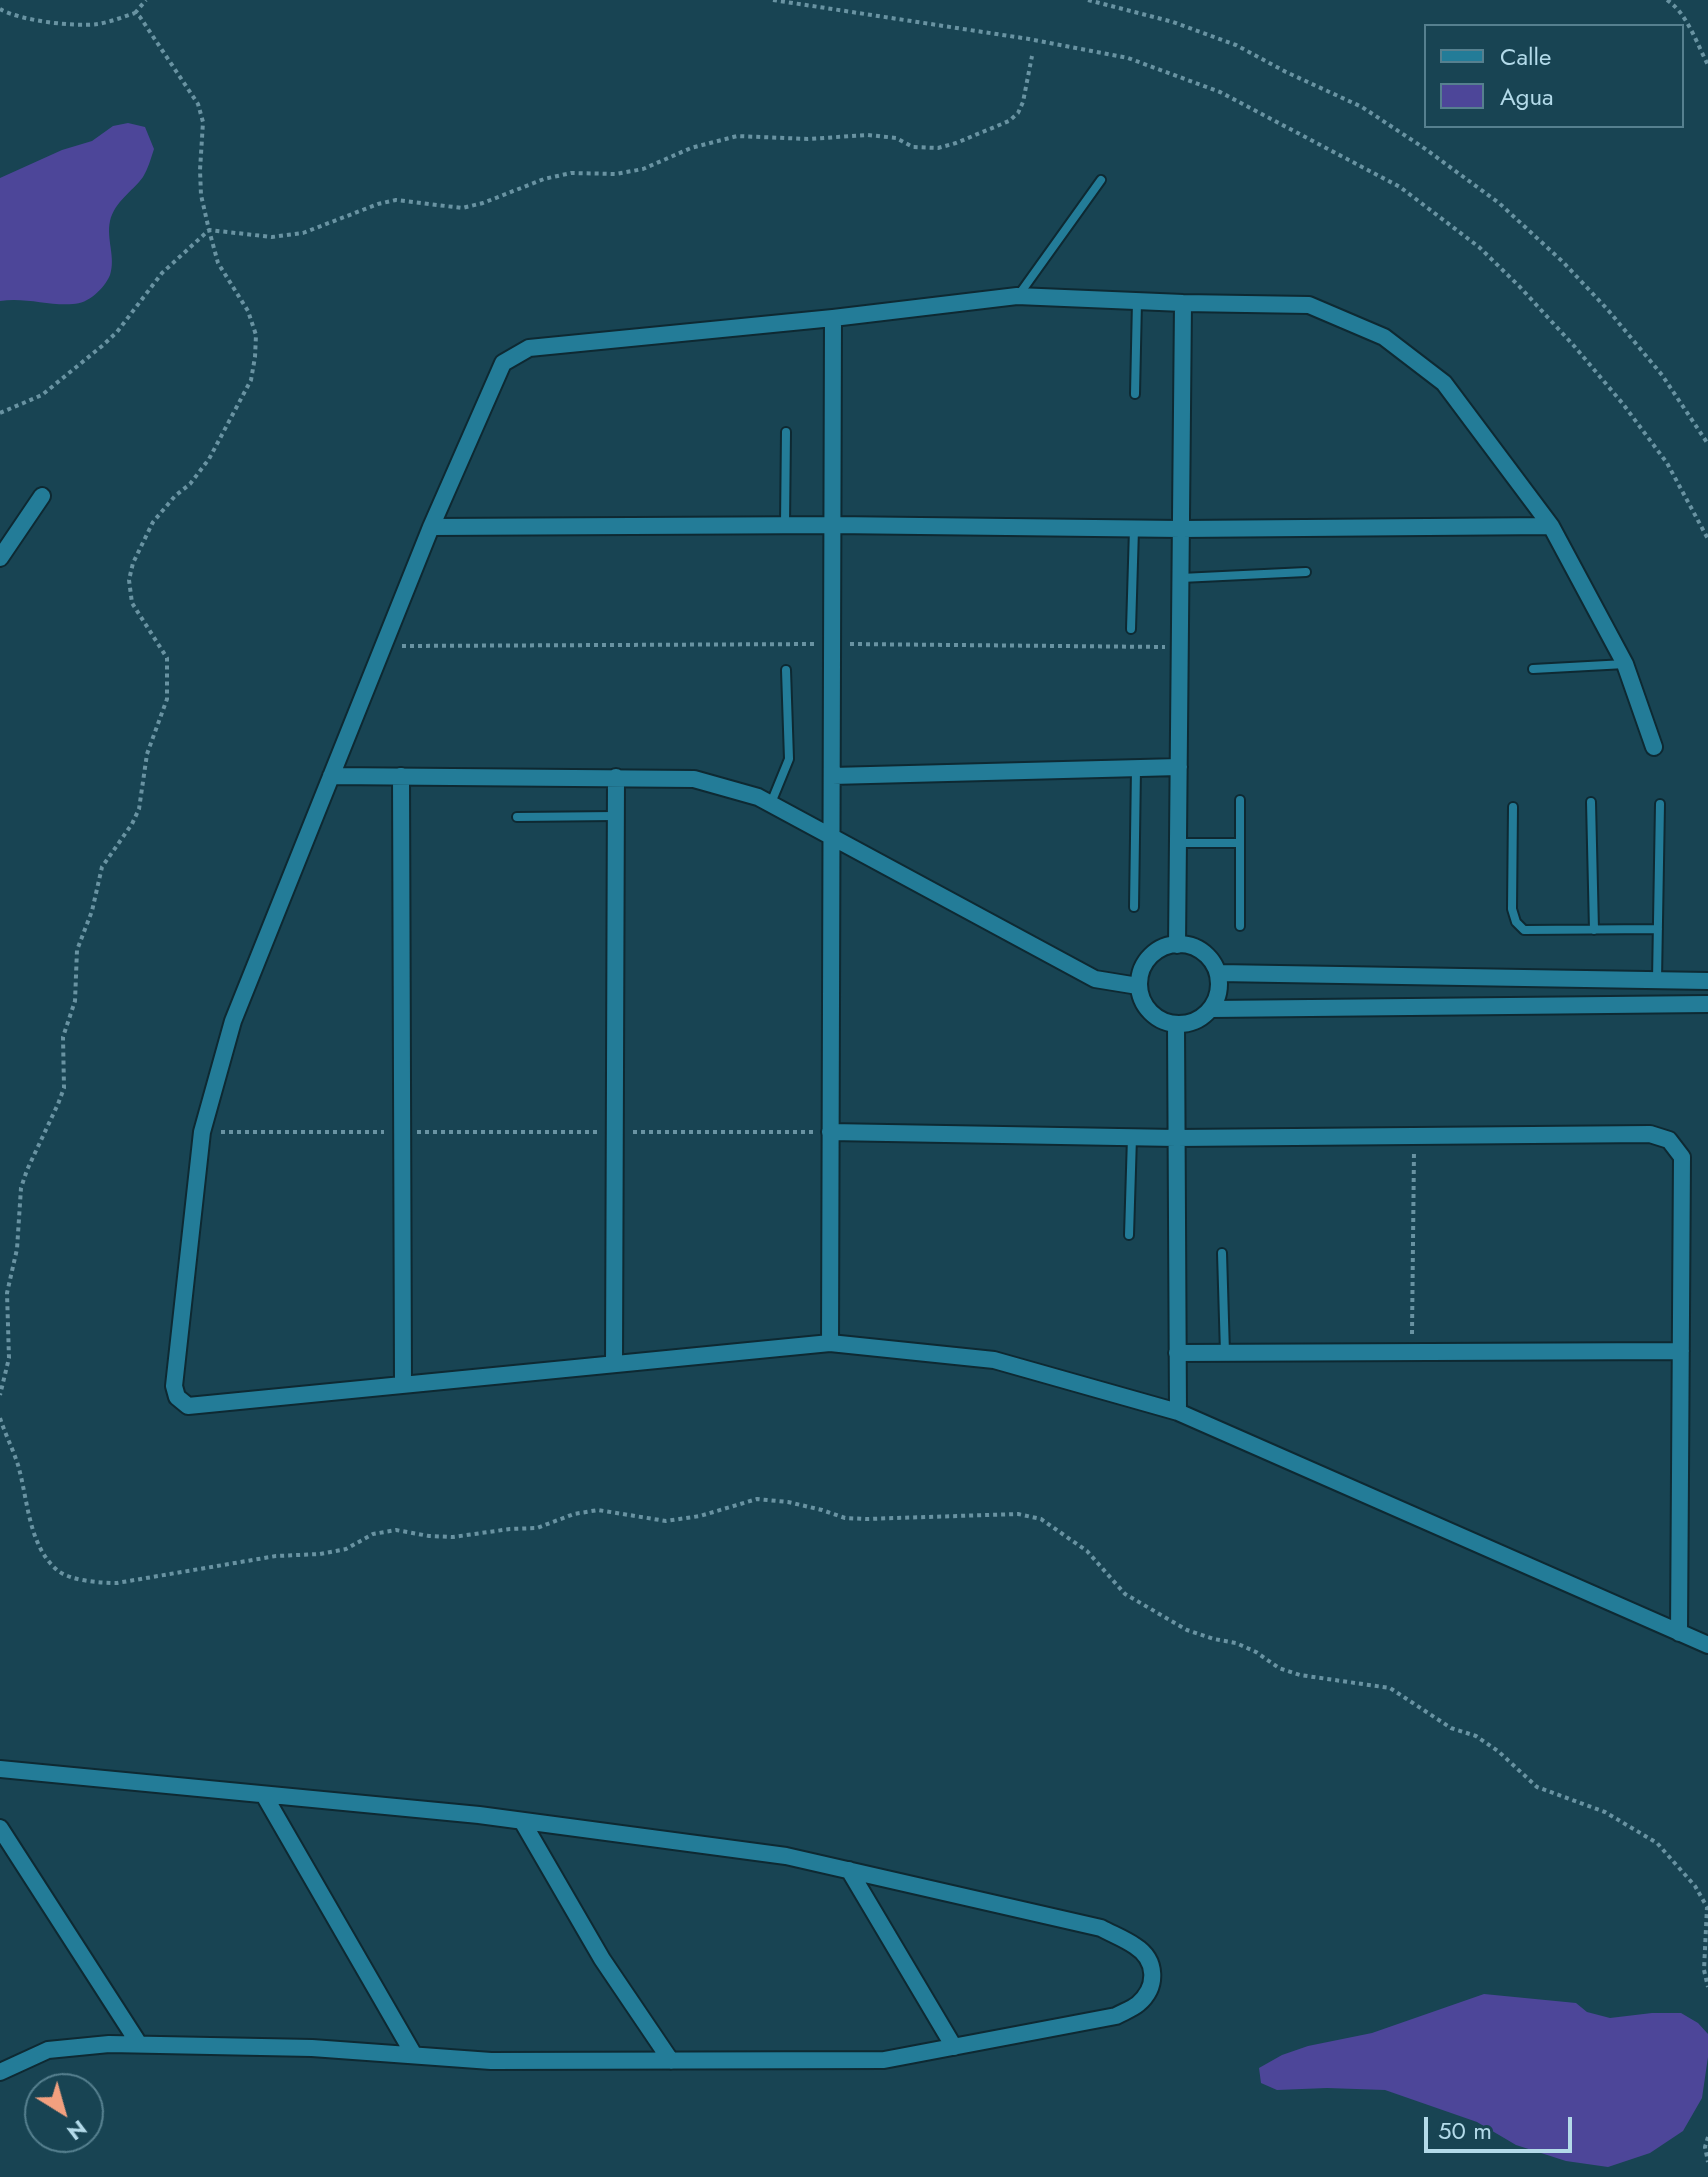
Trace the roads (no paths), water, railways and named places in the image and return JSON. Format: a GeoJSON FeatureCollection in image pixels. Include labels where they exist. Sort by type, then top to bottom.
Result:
{"type":"FeatureCollection","features":[{"type":"Feature","properties":{"kind":"street"},"geometry":{"type":"LineString","coordinates":[[1654,747],[1625,664],[1551,526],[1444,383],[1384,337],[1309,305],[1017,296],[529,348],[503,363],[431,527],[233,1021],[202,1132],[174,1386],[177,1397],[188,1406],[830,1343],[994,1360],[1178,1412],[1708,1645]]}},
{"type":"Feature","properties":{"kind":"street"},"geometry":{"type":"LineString","coordinates":[[1177,945],[1183,303]]}},
{"type":"Feature","properties":{"kind":"street"},"geometry":{"type":"LineString","coordinates":[[830,1343],[833,318]]}},
{"type":"Feature","properties":{"kind":"street"},"geometry":{"type":"LineString","coordinates":[[0,558],[42,496]]}},
{"type":"Feature","properties":{"kind":"street"},"geometry":{"type":"LineString","coordinates":[[431,527],[833,525],[1181,529],[1551,526]]}},
{"type":"Feature","properties":{"kind":"street"},"geometry":{"type":"LineString","coordinates":[[832,776],[1179,767]]}},
{"type":"Feature","properties":{"kind":"street"},"geometry":{"type":"LineString","coordinates":[[331,776],[694,779],[758,797],[1095,979],[1138,986]]}},
{"type":"Feature","properties":{"kind":"street"},"geometry":{"type":"LineString","coordinates":[[401,776],[403,1385]]}},
{"type":"Feature","properties":{"kind":"street"},"geometry":{"type":"LineString","coordinates":[[614,1364],[616,777]]}},
{"type":"Feature","properties":{"kind":"street"},"geometry":{"type":"LineString","coordinates":[[1172,944],[1177,945],[1191,946],[1208,956],[1218,973],[1219,992],[1211,1009],[1195,1021],[1176,1025],[1158,1019],[1144,1005],[1138,986],[1142,967],[1154,952],[1172,944]]}},
{"type":"Feature","properties":{"kind":"street"},"geometry":{"type":"LineString","coordinates":[[1218,973],[1708,981]]}},
{"type":"Feature","properties":{"kind":"street"},"geometry":{"type":"LineString","coordinates":[[1570,979],[1570,1006]]}},
{"type":"Feature","properties":{"kind":"street"},"geometry":{"type":"LineString","coordinates":[[1211,1009],[1708,1004]]}},
{"type":"Feature","properties":{"kind":"street"},"geometry":{"type":"LineString","coordinates":[[1176,1025],[1178,1412]]}},
{"type":"Feature","properties":{"kind":"street"},"geometry":{"type":"LineString","coordinates":[[830,1132],[1176,1138],[1650,1134],[1669,1140],[1682,1157],[1679,1633]]}},
{"type":"Feature","properties":{"kind":"street"},"geometry":{"type":"LineString","coordinates":[[1177,1353],[1681,1351]]}},
{"type":"Feature","properties":{"kind":"street"},"geometry":{"type":"LineString","coordinates":[[0,1769],[479,1815],[786,1856],[1101,1928],[1137,1947],[1153,1968],[1148,1993],[1138,2004],[1116,2016],[884,2060],[491,2061],[312,2048],[109,2044],[48,2050],[0,2072]]}},
{"type":"Feature","properties":{"kind":"street"},"geometry":{"type":"LineString","coordinates":[[264,1795],[414,2055]]}},
{"type":"Feature","properties":{"kind":"street"},"geometry":{"type":"LineString","coordinates":[[522,1821],[602,1959],[671,2061]]}},
{"type":"Feature","properties":{"kind":"street"},"geometry":{"type":"LineString","coordinates":[[0,1828],[139,2044]]}},
{"type":"Feature","properties":{"kind":"street"},"geometry":{"type":"LineString","coordinates":[[849,1870],[954,2047]]}},
{"type":"Feature","properties":{"kind":"lane"},"geometry":{"type":"LineString","coordinates":[[1017,296],[1101,180]]}},
{"type":"Feature","properties":{"kind":"lane"},"geometry":{"type":"LineString","coordinates":[[1135,394],[1137,301]]}},
{"type":"Feature","properties":{"kind":"lane"},"geometry":{"type":"LineString","coordinates":[[785,525],[786,432]]}},
{"type":"Feature","properties":{"kind":"lane"},"geometry":{"type":"LineString","coordinates":[[1131,629],[1134,528]]}},
{"type":"Feature","properties":{"kind":"lane"},"geometry":{"type":"LineString","coordinates":[[1180,578],[1306,572]]}},
{"type":"Feature","properties":{"kind":"lane"},"geometry":{"type":"LineString","coordinates":[[1533,669],[1625,664]]}},
{"type":"Feature","properties":{"kind":"lane"},"geometry":{"type":"LineString","coordinates":[[771,804],[789,759],[786,670]]}},
{"type":"Feature","properties":{"kind":"lane"},"geometry":{"type":"LineString","coordinates":[[1134,907],[1136,768]]}},
{"type":"Feature","properties":{"kind":"lane"},"geometry":{"type":"LineString","coordinates":[[1240,800],[1240,926]]}},
{"type":"Feature","properties":{"kind":"lane"},"geometry":{"type":"LineString","coordinates":[[1591,802],[1594,930]]}},
{"type":"Feature","properties":{"kind":"lane"},"geometry":{"type":"LineString","coordinates":[[1657,980],[1660,804]]}},
{"type":"Feature","properties":{"kind":"lane"},"geometry":{"type":"LineString","coordinates":[[1513,807],[1512,909],[1516,922],[1524,930],[1658,929]]}},
{"type":"Feature","properties":{"kind":"lane"},"geometry":{"type":"LineString","coordinates":[[517,817],[616,816]]}},
{"type":"Feature","properties":{"kind":"lane"},"geometry":{"type":"LineString","coordinates":[[1178,843],[1240,843]]}},
{"type":"Feature","properties":{"kind":"lane"},"geometry":{"type":"LineString","coordinates":[[1129,1235],[1132,1137]]}},
{"type":"Feature","properties":{"kind":"lane"},"geometry":{"type":"LineString","coordinates":[[1222,1253],[1225,1353]]}},
{"type":"Feature","properties":{"kind":"water"},"geometry":{"type":"Polygon","coordinates":[[[128,123],[145,127],[154,149],[143,177],[112,214],[109,228],[112,268],[104,285],[90,299],[79,303],[0,301],[0,178],[62,150],[92,141],[113,126],[128,123]]]}},
{"type":"Feature","properties":{"kind":"water"},"geometry":{"type":"Polygon","coordinates":[[[1484,1994],[1576,2003],[1587,2012],[1610,2018],[1681,2013],[1698,2023],[1708,2034],[1708,2057],[1702,2098],[1683,2131],[1650,2153],[1608,2167],[1566,2161],[1516,2145],[1477,2122],[1385,2090],[1277,2090],[1261,2083],[1259,2068],[1282,2055],[1308,2046],[1372,2033],[1484,1994]]]}}]}
